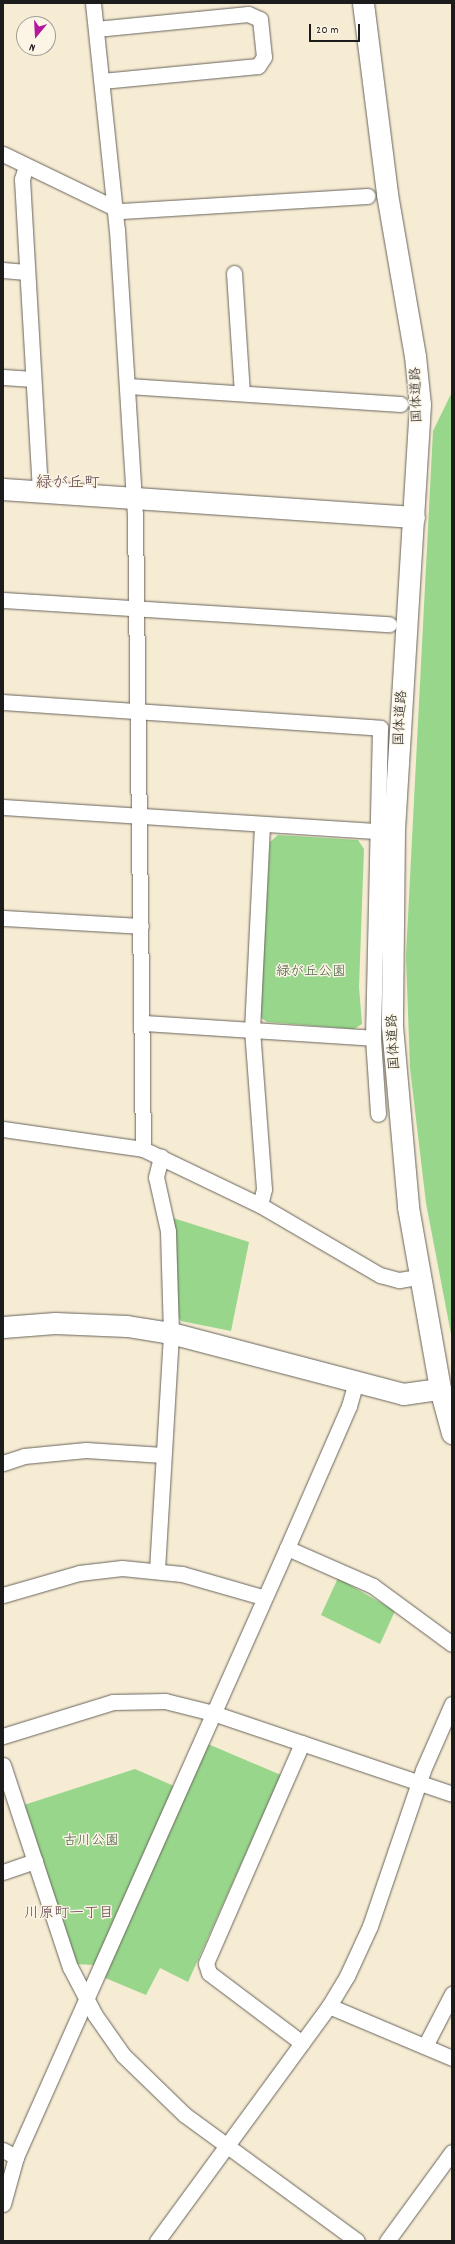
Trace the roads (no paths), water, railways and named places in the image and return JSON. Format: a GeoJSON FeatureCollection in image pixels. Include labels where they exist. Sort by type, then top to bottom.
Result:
{"type":"FeatureCollection","features":[{"type":"Feature","properties":{"kind":"street"},"geometry":{"type":"LineString","coordinates":[[93,3],[116,209],[134,499],[138,712],[138,816],[144,1023],[143,1149]]}},
{"type":"Feature","properties":{"kind":"street","name":"国体道路"},"geometry":{"type":"LineString","coordinates":[[363,3],[387,194],[416,356],[420,404],[394,828],[392,1019],[401,1139],[419,1277],[440,1389],[452,1433]]}},
{"type":"Feature","properties":{"kind":"street"},"geometry":{"type":"LineString","coordinates":[[96,29],[248,14],[260,19],[264,57],[258,66],[102,81]]}},
{"type":"Feature","properties":{"kind":"street"},"geometry":{"type":"LineString","coordinates":[[3,154],[116,209],[368,196]]}},
{"type":"Feature","properties":{"kind":"street"},"geometry":{"type":"LineString","coordinates":[[26,166],[22,180],[26,272],[40,491]]}},
{"type":"Feature","properties":{"kind":"street"},"geometry":{"type":"LineString","coordinates":[[3,270],[26,272]]}},
{"type":"Feature","properties":{"kind":"street"},"geometry":{"type":"LineString","coordinates":[[234,274],[242,392]]}},
{"type":"Feature","properties":{"kind":"street"},"geometry":{"type":"LineString","coordinates":[[3,377],[33,379]]}},
{"type":"Feature","properties":{"kind":"street"},"geometry":{"type":"LineString","coordinates":[[128,386],[242,392],[400,404]]}},
{"type":"Feature","properties":{"kind":"street"},"geometry":{"type":"LineString","coordinates":[[3,489],[414,517]]}},
{"type":"Feature","properties":{"kind":"street"},"geometry":{"type":"LineString","coordinates":[[3,600],[389,624]]}},
{"type":"Feature","properties":{"kind":"street"},"geometry":{"type":"LineString","coordinates":[[3,702],[380,728],[375,831],[373,1038],[378,1114]]}},
{"type":"Feature","properties":{"kind":"street"},"geometry":{"type":"LineString","coordinates":[[3,807],[375,831]]}},
{"type":"Feature","properties":{"kind":"street"},"geometry":{"type":"LineString","coordinates":[[260,1206],[264,1189],[252,1030],[262,824]]}},
{"type":"Feature","properties":{"kind":"street"},"geometry":{"type":"LineString","coordinates":[[3,918],[141,926]]}},
{"type":"Feature","properties":{"kind":"street"},"geometry":{"type":"LineString","coordinates":[[144,1023],[373,1038]]}},
{"type":"Feature","properties":{"kind":"street"},"geometry":{"type":"LineString","coordinates":[[3,1129],[143,1149],[260,1206],[380,1275],[399,1280],[419,1277]]}},
{"type":"Feature","properties":{"kind":"street"},"geometry":{"type":"LineString","coordinates":[[157,1570],[171,1334],[168,1231],[156,1177],[161,1157]]}},
{"type":"Feature","properties":{"kind":"street"},"geometry":{"type":"LineString","coordinates":[[3,1327],[92,1323],[171,1334],[403,1394],[440,1389]]}},
{"type":"Feature","properties":{"kind":"street"},"geometry":{"type":"LineString","coordinates":[[3,2204],[10,2153],[86,2000],[213,1713],[262,1597],[287,1548],[349,1406],[356,1382]]}},
{"type":"Feature","properties":{"kind":"street"},"geometry":{"type":"LineString","coordinates":[[3,1462],[32,1455],[86,1450],[164,1455]]}},
{"type":"Feature","properties":{"kind":"street"},"geometry":{"type":"LineString","coordinates":[[287,1548],[373,1586],[452,1644]]}},
{"type":"Feature","properties":{"kind":"street"},"geometry":{"type":"LineString","coordinates":[[3,1595],[79,1573],[122,1568],[157,1570],[262,1597]]}},
{"type":"Feature","properties":{"kind":"street"},"geometry":{"type":"LineString","coordinates":[[3,1736],[113,1702],[165,1701],[213,1713],[452,1794]]}},
{"type":"Feature","properties":{"kind":"street"},"geometry":{"type":"LineString","coordinates":[[157,2241],[329,2006],[370,1926],[418,1783],[452,1704]]}},
{"type":"Feature","properties":{"kind":"street"},"geometry":{"type":"LineString","coordinates":[[302,1743],[206,1963],[209,1973],[302,2043]]}},
{"type":"Feature","properties":{"kind":"street"},"geometry":{"type":"LineString","coordinates":[[3,1765],[70,1967],[86,2000],[124,2056],[144,2078],[226,2145],[357,2241]]}},
{"type":"Feature","properties":{"kind":"street"},"geometry":{"type":"LineString","coordinates":[[3,1872],[35,1861]]}},
{"type":"Feature","properties":{"kind":"street"},"geometry":{"type":"LineString","coordinates":[[425,2046],[452,1994]]}},
{"type":"Feature","properties":{"kind":"street"},"geometry":{"type":"LineString","coordinates":[[329,2006],[452,2058]]}},
{"type":"Feature","properties":{"kind":"street"},"geometry":{"type":"LineString","coordinates":[[387,2241],[452,2152]]}},
{"type":"Feature","properties":{"kind":"district","name":"緑が丘町"},"geometry":{"type":"Point","coordinates":[68,484]}},
{"type":"Feature","properties":{"kind":"district","name":"川原町一丁目"},"geometry":{"type":"Point","coordinates":[69,1915]}},
{"type":"Feature","properties":{"kind":"park label","name":"緑が丘公園"},"geometry":{"type":"Point","coordinates":[311,972]}},
{"type":"Feature","properties":{"kind":"park label","name":"古川公園"},"geometry":{"type":"Point","coordinates":[91,1841]}}]}
